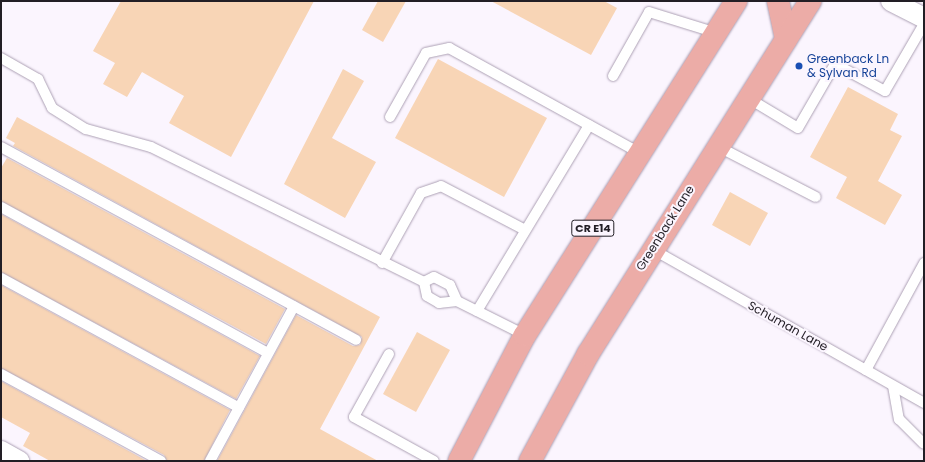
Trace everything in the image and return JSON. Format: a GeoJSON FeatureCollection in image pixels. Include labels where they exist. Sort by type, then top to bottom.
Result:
{"type":"FeatureCollection","features":[{"type":"Feature","properties":{"kind":"main road","name":"CR E14"},"geometry":{"type":"LineString","coordinates":[[459,461],[525,335],[736,1]]}},
{"type":"Feature","properties":{"kind":"main road"},"geometry":{"type":"LineString","coordinates":[[778,1],[786,39]]}},
{"type":"Feature","properties":{"kind":"main road","name":"Greenback Lane"},"geometry":{"type":"LineString","coordinates":[[530,461],[588,354],[652,249],[810,1]]}},
{"type":"Feature","properties":{"kind":"street"},"geometry":{"type":"LineString","coordinates":[[891,1],[924,18]]}},
{"type":"Feature","properties":{"kind":"lane"},"geometry":{"type":"LineString","coordinates":[[613,76],[649,12],[717,33]]}},
{"type":"Feature","properties":{"kind":"lane"},"geometry":{"type":"LineString","coordinates":[[748,98],[798,128],[835,64],[885,92],[924,24]]}},
{"type":"Feature","properties":{"kind":"lane"},"geometry":{"type":"LineString","coordinates":[[390,117],[426,53],[449,48],[640,153]]}},
{"type":"Feature","properties":{"kind":"lane"},"geometry":{"type":"LineString","coordinates":[[1,58],[38,79],[52,108],[86,129],[151,147],[382,263],[424,282]]}},
{"type":"Feature","properties":{"kind":"lane"},"geometry":{"type":"LineString","coordinates":[[477,311],[588,125]]}},
{"type":"Feature","properties":{"kind":"lane"},"geometry":{"type":"LineString","coordinates":[[717,146],[816,197]]}},
{"type":"Feature","properties":{"kind":"lane"},"geometry":{"type":"LineString","coordinates":[[1,147],[356,340]]}},
{"type":"Feature","properties":{"kind":"lane"},"geometry":{"type":"LineString","coordinates":[[382,263],[421,193],[441,186],[525,230]]}},
{"type":"Feature","properties":{"kind":"lane"},"geometry":{"type":"LineString","coordinates":[[1,207],[268,353]]}},
{"type":"Feature","properties":{"kind":"lane","name":"Schuman Lane"},"geometry":{"type":"LineString","coordinates":[[652,249],[924,403]]}},
{"type":"Feature","properties":{"kind":"lane"},"geometry":{"type":"LineString","coordinates":[[866,370],[924,263]]}},
{"type":"Feature","properties":{"kind":"lane"},"geometry":{"type":"LineString","coordinates":[[424,282],[434,277],[450,285],[457,301]]}},
{"type":"Feature","properties":{"kind":"lane"},"geometry":{"type":"LineString","coordinates":[[1,278],[239,408]]}},
{"type":"Feature","properties":{"kind":"lane"},"geometry":{"type":"LineString","coordinates":[[424,282],[427,296],[439,303],[457,301],[525,335]]}},
{"type":"Feature","properties":{"kind":"lane"},"geometry":{"type":"LineString","coordinates":[[210,461],[294,306]]}},
{"type":"Feature","properties":{"kind":"lane"},"geometry":{"type":"LineString","coordinates":[[389,354],[354,417],[434,461]]}},
{"type":"Feature","properties":{"kind":"lane"},"geometry":{"type":"LineString","coordinates":[[1,374],[161,461]]}},
{"type":"Feature","properties":{"kind":"lane"},"geometry":{"type":"LineString","coordinates":[[893,386],[899,419],[924,444]]}},
{"type":"Feature","properties":{"kind":"building"},"geometry":{"type":"Polygon","coordinates":[[[121,1],[314,1],[231,157],[169,123],[184,96],[142,72],[127,97],[103,84],[115,63],[93,51],[121,1]]]}},
{"type":"Feature","properties":{"kind":"building"},"geometry":{"type":"Polygon","coordinates":[[[378,1],[406,1],[383,42],[362,30],[378,1]]]}},
{"type":"Feature","properties":{"kind":"building"},"geometry":{"type":"Polygon","coordinates":[[[491,1],[604,1],[617,8],[591,55],[491,1]]]}},
{"type":"Feature","properties":{"kind":"building"},"geometry":{"type":"Polygon","coordinates":[[[438,59],[547,118],[504,197],[395,138],[438,59]]]}},
{"type":"Feature","properties":{"kind":"building"},"geometry":{"type":"Polygon","coordinates":[[[343,69],[364,81],[332,138],[376,162],[345,218],[284,184],[343,69]]]}},
{"type":"Feature","properties":{"kind":"building"},"geometry":{"type":"Polygon","coordinates":[[[848,87],[898,114],[890,130],[902,136],[878,181],[902,195],[885,225],[836,198],[847,177],[810,157],[848,87]]]}},
{"type":"Feature","properties":{"kind":"building"},"geometry":{"type":"Polygon","coordinates":[[[17,117],[380,317],[320,429],[378,461],[217,461],[296,315],[353,346],[360,345],[362,337],[13,146],[15,143],[6,138],[17,117]]]}},
{"type":"Feature","properties":{"kind":"building"},"geometry":{"type":"Polygon","coordinates":[[[7,158],[285,309],[266,344],[1,201],[1,168],[7,158]]]}},
{"type":"Feature","properties":{"kind":"building"},"geometry":{"type":"Polygon","coordinates":[[[730,192],[768,213],[750,246],[712,225],[730,192]]]}},
{"type":"Feature","properties":{"kind":"building"},"geometry":{"type":"Polygon","coordinates":[[[1,214],[260,356],[236,399],[1,272],[1,214]]]}},
{"type":"Feature","properties":{"kind":"building"},"geometry":{"type":"Polygon","coordinates":[[[1,285],[230,410],[204,461],[167,461],[164,455],[1,368],[1,285]]]}},
{"type":"Feature","properties":{"kind":"building"},"geometry":{"type":"Polygon","coordinates":[[[417,332],[450,350],[416,412],[383,394],[417,332]]]}},
{"type":"Feature","properties":{"kind":"building"},"geometry":{"type":"Polygon","coordinates":[[[1,381],[147,461],[50,461],[23,446],[30,433],[1,417],[1,381]]]}},
{"type":"Feature","properties":{"kind":"place","name":"Greenback Ln & Sylvan Rd"},"geometry":{"type":"Point","coordinates":[799,66]}}]}
